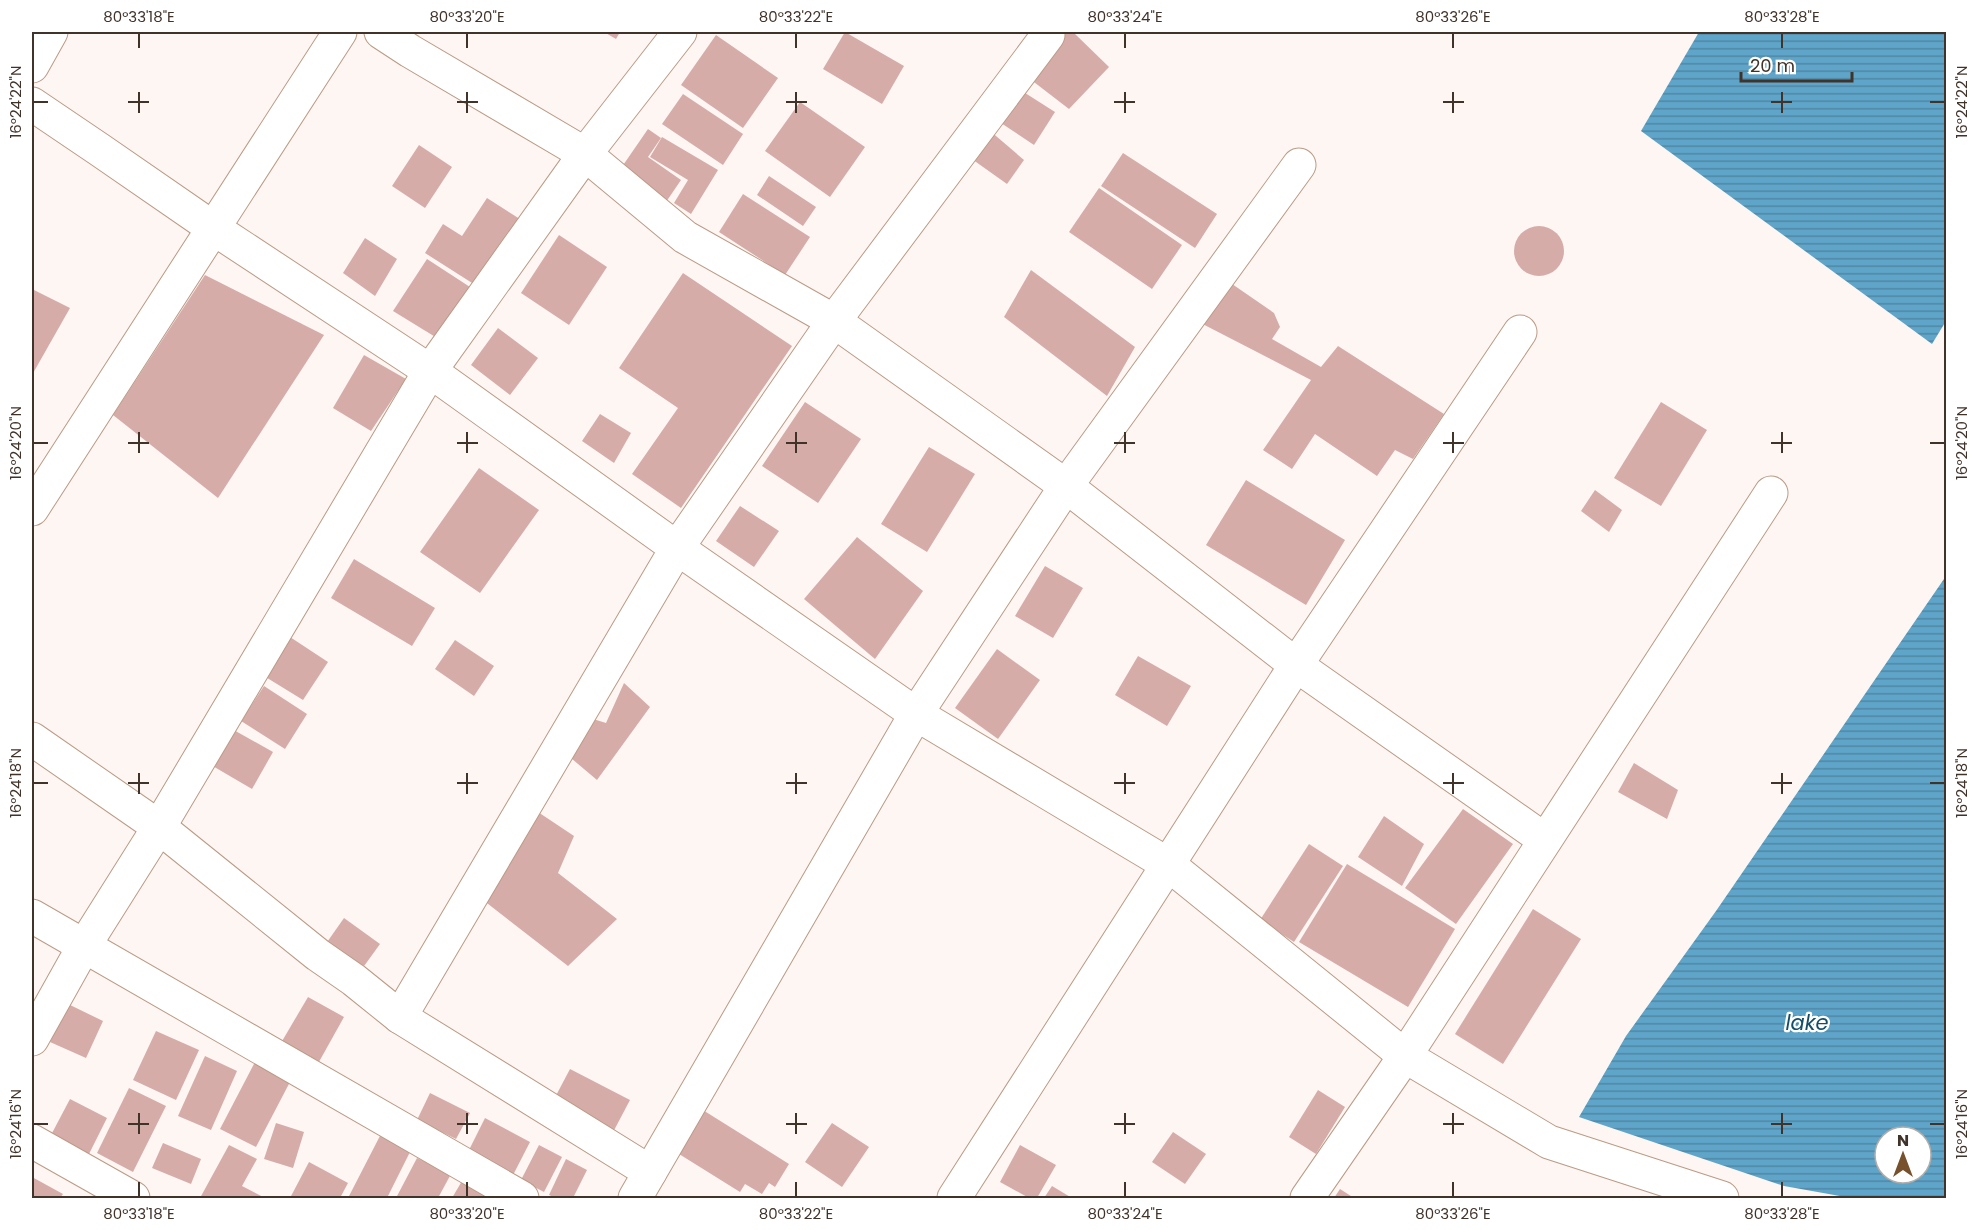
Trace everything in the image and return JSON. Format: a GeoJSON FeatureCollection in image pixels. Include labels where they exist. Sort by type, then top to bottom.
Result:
{"type":"FeatureCollection","features":[{"type":"Feature","properties":{"kind":"street"},"geometry":{"type":"LineString","coordinates":[[32,66],[51,32]]}},
{"type":"Feature","properties":{"kind":"street"},"geometry":{"type":"LineString","coordinates":[[32,509],[340,32]]}},
{"type":"Feature","properties":{"kind":"street"},"geometry":{"type":"LineString","coordinates":[[381,32],[417,41],[585,154],[685,237],[834,321],[1066,486],[1296,665],[1545,840]]}},
{"type":"Feature","properties":{"kind":"street"},"geometry":{"type":"LineString","coordinates":[[32,1039],[84,946],[159,827],[430,371],[585,154],[680,32]]}},
{"type":"Feature","properties":{"kind":"street"},"geometry":{"type":"LineString","coordinates":[[400,1017],[677,548],[834,321],[1048,35]]}},
{"type":"Feature","properties":{"kind":"street"},"geometry":{"type":"LineString","coordinates":[[32,104],[213,228],[430,371],[677,548],[916,714],[1169,865],[1405,1056],[1549,1142],[1722,1198]]}},
{"type":"Feature","properties":{"kind":"street"},"geometry":{"type":"LineString","coordinates":[[32,739],[159,827],[318,955],[400,1017],[643,1185],[916,714],[1066,486],[1299,165]]}},
{"type":"Feature","properties":{"kind":"street"},"geometry":{"type":"LineString","coordinates":[[954,1198],[1296,665],[1520,332]]}},
{"type":"Feature","properties":{"kind":"street"},"geometry":{"type":"LineString","coordinates":[[1307,1198],[1405,1056],[1771,493]]}},
{"type":"Feature","properties":{"kind":"street"},"geometry":{"type":"LineString","coordinates":[[32,916],[522,1198]]}},
{"type":"Feature","properties":{"kind":"street"},"geometry":{"type":"LineString","coordinates":[[32,1141],[133,1198]]}},
{"type":"Feature","properties":{"kind":"water"},"geometry":{"type":"Polygon","coordinates":[[[1699,32],[1946,32],[1946,321],[1932,344],[1641,131],[1699,32]]]}},
{"type":"Feature","properties":{"kind":"water","name":"lake"},"geometry":{"type":"Polygon","coordinates":[[[1946,576],[1946,1198],[1851,1198],[1784,1186],[1579,1117],[1626,1036],[1716,911],[1946,576]]]}},
{"type":"Feature","properties":{"kind":"building"},"geometry":{"type":"Polygon","coordinates":[[[604,32],[620,32],[616,39],[604,32]]]}},
{"type":"Feature","properties":{"kind":"building"},"geometry":{"type":"Polygon","coordinates":[[[845,32],[904,66],[882,104],[823,69],[845,32]]]}},
{"type":"Feature","properties":{"kind":"building"},"geometry":{"type":"Polygon","coordinates":[[[1067,32],[1073,32],[1109,67],[1069,109],[1030,79],[1067,32]]]}},
{"type":"Feature","properties":{"kind":"building"},"geometry":{"type":"Polygon","coordinates":[[[716,35],[778,78],[743,128],[681,85],[716,35]]]}},
{"type":"Feature","properties":{"kind":"building"},"geometry":{"type":"Polygon","coordinates":[[[1022,91],[1055,112],[1034,145],[1001,123],[1022,91]]]}},
{"type":"Feature","properties":{"kind":"building"},"geometry":{"type":"Polygon","coordinates":[[[683,94],[743,134],[723,165],[662,124],[683,94]]]}},
{"type":"Feature","properties":{"kind":"building"},"geometry":{"type":"Polygon","coordinates":[[[800,102],[865,147],[830,197],[765,151],[800,102]]]}},
{"type":"Feature","properties":{"kind":"building"},"geometry":{"type":"Polygon","coordinates":[[[648,129],[661,138],[648,157],[681,180],[664,205],[617,174],[648,129]]]}},
{"type":"Feature","properties":{"kind":"building"},"geometry":{"type":"Polygon","coordinates":[[[989,130],[1024,160],[1007,184],[969,157],[989,130]]]}},
{"type":"Feature","properties":{"kind":"building"},"geometry":{"type":"Polygon","coordinates":[[[662,137],[718,170],[691,214],[674,203],[688,180],[650,157],[662,137]]]}},
{"type":"Feature","properties":{"kind":"building"},"geometry":{"type":"Polygon","coordinates":[[[419,145],[452,167],[425,208],[392,186],[419,145]]]}},
{"type":"Feature","properties":{"kind":"building"},"geometry":{"type":"Polygon","coordinates":[[[1123,153],[1217,214],[1195,248],[1101,186],[1123,153]]]}},
{"type":"Feature","properties":{"kind":"building"},"geometry":{"type":"Polygon","coordinates":[[[769,176],[816,207],[803,226],[757,195],[769,176]]]}},
{"type":"Feature","properties":{"kind":"building"},"geometry":{"type":"Polygon","coordinates":[[[1099,188],[1182,245],[1152,289],[1069,232],[1099,188]]]}},
{"type":"Feature","properties":{"kind":"building"},"geometry":{"type":"Polygon","coordinates":[[[743,194],[810,237],[785,275],[719,232],[743,194]]]}},
{"type":"Feature","properties":{"kind":"building"},"geometry":{"type":"Polygon","coordinates":[[[487,198],[523,221],[480,288],[425,253],[443,224],[462,236],[487,198]]]}},
{"type":"Feature","properties":{"kind":"building"},"geometry":{"type":"Polygon","coordinates":[[[1539,226],[1548,228],[1559,237],[1564,251],[1562,260],[1553,271],[1539,276],[1530,274],[1519,265],[1514,251],[1516,242],[1525,231],[1539,226]]]}},
{"type":"Feature","properties":{"kind":"building"},"geometry":{"type":"Polygon","coordinates":[[[559,235],[607,267],[569,325],[521,293],[559,235]]]}},
{"type":"Feature","properties":{"kind":"building"},"geometry":{"type":"Polygon","coordinates":[[[365,238],[397,259],[375,296],[343,273],[365,238]]]}},
{"type":"Feature","properties":{"kind":"building"},"geometry":{"type":"Polygon","coordinates":[[[427,259],[470,287],[437,338],[393,311],[427,259]]]}},
{"type":"Feature","properties":{"kind":"building"},"geometry":{"type":"Polygon","coordinates":[[[1031,270],[1135,347],[1107,396],[1004,317],[1031,270]]]}},
{"type":"Feature","properties":{"kind":"building"},"geometry":{"type":"Polygon","coordinates":[[[683,273],[792,346],[681,508],[632,474],[678,408],[619,368],[683,273]]]}},
{"type":"Feature","properties":{"kind":"building"},"geometry":{"type":"Polygon","coordinates":[[[205,275],[324,335],[218,498],[113,415],[205,275]]]}},
{"type":"Feature","properties":{"kind":"building"},"geometry":{"type":"Polygon","coordinates":[[[1219,275],[1274,313],[1280,327],[1272,339],[1321,367],[1338,346],[1444,414],[1413,459],[1395,450],[1377,476],[1315,434],[1292,469],[1263,450],[1311,380],[1189,317],[1219,275]]]}},
{"type":"Feature","properties":{"kind":"building"},"geometry":{"type":"Polygon","coordinates":[[[32,289],[70,308],[32,375],[32,289]]]}},
{"type":"Feature","properties":{"kind":"building"},"geometry":{"type":"Polygon","coordinates":[[[498,328],[538,358],[510,395],[471,365],[498,328]]]}},
{"type":"Feature","properties":{"kind":"building"},"geometry":{"type":"Polygon","coordinates":[[[364,355],[406,379],[371,431],[333,408],[364,355]]]}},
{"type":"Feature","properties":{"kind":"building"},"geometry":{"type":"Polygon","coordinates":[[[805,402],[861,439],[818,503],[762,466],[805,402]]]}},
{"type":"Feature","properties":{"kind":"building"},"geometry":{"type":"Polygon","coordinates":[[[1661,402],[1707,430],[1661,506],[1614,478],[1661,402]]]}},
{"type":"Feature","properties":{"kind":"building"},"geometry":{"type":"Polygon","coordinates":[[[600,414],[631,433],[614,463],[582,441],[600,414]]]}},
{"type":"Feature","properties":{"kind":"building"},"geometry":{"type":"Polygon","coordinates":[[[929,447],[975,474],[927,552],[881,524],[929,447]]]}},
{"type":"Feature","properties":{"kind":"building"},"geometry":{"type":"Polygon","coordinates":[[[479,468],[539,510],[480,593],[420,552],[479,468]]]}},
{"type":"Feature","properties":{"kind":"building"},"geometry":{"type":"Polygon","coordinates":[[[1246,480],[1345,540],[1306,605],[1206,545],[1246,480]]]}},
{"type":"Feature","properties":{"kind":"building"},"geometry":{"type":"Polygon","coordinates":[[[1595,490],[1622,510],[1609,532],[1581,511],[1595,490]]]}},
{"type":"Feature","properties":{"kind":"building"},"geometry":{"type":"Polygon","coordinates":[[[740,506],[779,531],[754,567],[716,541],[740,506]]]}},
{"type":"Feature","properties":{"kind":"building"},"geometry":{"type":"Polygon","coordinates":[[[857,537],[923,591],[875,659],[804,599],[857,537]]]}},
{"type":"Feature","properties":{"kind":"building"},"geometry":{"type":"Polygon","coordinates":[[[354,559],[435,608],[412,646],[331,598],[354,559]]]}},
{"type":"Feature","properties":{"kind":"building"},"geometry":{"type":"Polygon","coordinates":[[[1045,566],[1083,588],[1053,638],[1015,616],[1045,566]]]}},
{"type":"Feature","properties":{"kind":"building"},"geometry":{"type":"Polygon","coordinates":[[[290,637],[328,662],[303,700],[264,676],[290,637]]]}},
{"type":"Feature","properties":{"kind":"building"},"geometry":{"type":"Polygon","coordinates":[[[455,640],[494,666],[474,696],[435,669],[455,640]]]}},
{"type":"Feature","properties":{"kind":"building"},"geometry":{"type":"Polygon","coordinates":[[[997,649],[1040,680],[998,739],[955,708],[997,649]]]}},
{"type":"Feature","properties":{"kind":"building"},"geometry":{"type":"Polygon","coordinates":[[[1138,656],[1191,686],[1167,726],[1115,695],[1138,656]]]}},
{"type":"Feature","properties":{"kind":"building"},"geometry":{"type":"Polygon","coordinates":[[[624,683],[650,707],[597,780],[565,753],[590,718],[606,723],[624,683]]]}},
{"type":"Feature","properties":{"kind":"building"},"geometry":{"type":"Polygon","coordinates":[[[264,686],[307,714],[285,749],[241,721],[264,686]]]}},
{"type":"Feature","properties":{"kind":"building"},"geometry":{"type":"Polygon","coordinates":[[[232,729],[273,752],[252,789],[211,765],[232,729]]]}},
{"type":"Feature","properties":{"kind":"building"},"geometry":{"type":"Polygon","coordinates":[[[1634,763],[1678,790],[1667,819],[1618,792],[1634,763]]]}},
{"type":"Feature","properties":{"kind":"building"},"geometry":{"type":"Polygon","coordinates":[[[532,808],[574,836],[558,873],[617,919],[568,966],[474,893],[532,808]]]}},
{"type":"Feature","properties":{"kind":"building"},"geometry":{"type":"Polygon","coordinates":[[[1463,809],[1513,844],[1456,924],[1405,888],[1463,809]]]}},
{"type":"Feature","properties":{"kind":"building"},"geometry":{"type":"Polygon","coordinates":[[[1384,816],[1424,844],[1402,886],[1358,857],[1384,816]]]}},
{"type":"Feature","properties":{"kind":"building"},"geometry":{"type":"Polygon","coordinates":[[[1309,844],[1343,866],[1294,942],[1260,920],[1309,844]]]}},
{"type":"Feature","properties":{"kind":"building"},"geometry":{"type":"Polygon","coordinates":[[[1347,864],[1455,929],[1408,1007],[1299,942],[1347,864]]]}},
{"type":"Feature","properties":{"kind":"building"},"geometry":{"type":"Polygon","coordinates":[[[1533,909],[1581,939],[1503,1064],[1455,1034],[1533,909]]]}},
{"type":"Feature","properties":{"kind":"building"},"geometry":{"type":"Polygon","coordinates":[[[344,918],[380,944],[354,980],[318,955],[344,918]]]}},
{"type":"Feature","properties":{"kind":"building"},"geometry":{"type":"Polygon","coordinates":[[[308,997],[344,1017],[315,1069],[278,1048],[308,997]]]}},
{"type":"Feature","properties":{"kind":"building"},"geometry":{"type":"Polygon","coordinates":[[[68,1004],[103,1021],[86,1058],[50,1042],[68,1004]]]}},
{"type":"Feature","properties":{"kind":"building"},"geometry":{"type":"Polygon","coordinates":[[[156,1031],[199,1050],[176,1100],[133,1080],[156,1031]]]}},
{"type":"Feature","properties":{"kind":"building"},"geometry":{"type":"Polygon","coordinates":[[[205,1056],[237,1071],[211,1130],[178,1116],[205,1056]]]}},
{"type":"Feature","properties":{"kind":"building"},"geometry":{"type":"Polygon","coordinates":[[[255,1062],[291,1080],[256,1147],[220,1129],[255,1062]]]}},
{"type":"Feature","properties":{"kind":"building"},"geometry":{"type":"Polygon","coordinates":[[[570,1069],[630,1100],[611,1136],[551,1105],[570,1069]]]}},
{"type":"Feature","properties":{"kind":"building"},"geometry":{"type":"Polygon","coordinates":[[[129,1088],[166,1106],[133,1172],[97,1153],[129,1088]]]}},
{"type":"Feature","properties":{"kind":"building"},"geometry":{"type":"Polygon","coordinates":[[[1318,1090],[1345,1107],[1316,1154],[1289,1137],[1318,1090]]]}},
{"type":"Feature","properties":{"kind":"building"},"geometry":{"type":"Polygon","coordinates":[[[430,1093],[470,1113],[456,1139],[417,1120],[430,1093]]]}},
{"type":"Feature","properties":{"kind":"building"},"geometry":{"type":"Polygon","coordinates":[[[70,1099],[107,1118],[89,1154],[51,1135],[70,1099]]]}},
{"type":"Feature","properties":{"kind":"building"},"geometry":{"type":"Polygon","coordinates":[[[698,1107],[789,1164],[775,1187],[769,1183],[762,1194],[745,1184],[740,1192],[671,1149],[698,1107]]]}},
{"type":"Feature","properties":{"kind":"building"},"geometry":{"type":"Polygon","coordinates":[[[485,1118],[530,1142],[511,1179],[466,1156],[485,1118]]]}},
{"type":"Feature","properties":{"kind":"building"},"geometry":{"type":"Polygon","coordinates":[[[276,1123],[304,1132],[293,1168],[264,1159],[276,1123]]]}},
{"type":"Feature","properties":{"kind":"building"},"geometry":{"type":"Polygon","coordinates":[[[832,1123],[869,1147],[842,1187],[805,1162],[832,1123]]]}},
{"type":"Feature","properties":{"kind":"building"},"geometry":{"type":"Polygon","coordinates":[[[382,1132],[411,1150],[387,1198],[348,1198],[382,1132]]]}},
{"type":"Feature","properties":{"kind":"building"},"geometry":{"type":"Polygon","coordinates":[[[1173,1132],[1206,1154],[1185,1184],[1152,1162],[1173,1132]]]}},
{"type":"Feature","properties":{"kind":"building"},"geometry":{"type":"Polygon","coordinates":[[[163,1143],[201,1159],[191,1184],[152,1168],[163,1143]]]}},
{"type":"Feature","properties":{"kind":"building"},"geometry":{"type":"Polygon","coordinates":[[[229,1145],[257,1159],[242,1186],[265,1198],[200,1198],[229,1145]]]}},
{"type":"Feature","properties":{"kind":"building"},"geometry":{"type":"Polygon","coordinates":[[[539,1145],[562,1157],[544,1192],[521,1180],[539,1145]]]}},
{"type":"Feature","properties":{"kind":"building"},"geometry":{"type":"Polygon","coordinates":[[[1020,1145],[1056,1165],[1037,1198],[1029,1198],[1000,1182],[1020,1145]]]}},
{"type":"Feature","properties":{"kind":"building"},"geometry":{"type":"Polygon","coordinates":[[[417,1158],[451,1174],[438,1198],[396,1198],[417,1158]]]}},
{"type":"Feature","properties":{"kind":"building"},"geometry":{"type":"Polygon","coordinates":[[[566,1159],[587,1170],[573,1198],[556,1198],[549,1195],[566,1159]]]}},
{"type":"Feature","properties":{"kind":"building"},"geometry":{"type":"Polygon","coordinates":[[[309,1162],[348,1183],[340,1198],[290,1198],[309,1162]]]}},
{"type":"Feature","properties":{"kind":"building"},"geometry":{"type":"Polygon","coordinates":[[[32,1177],[63,1194],[60,1198],[32,1198],[32,1177]]]}},
{"type":"Feature","properties":{"kind":"building"},"geometry":{"type":"Polygon","coordinates":[[[462,1181],[493,1198],[452,1198],[462,1181]]]}},
{"type":"Feature","properties":{"kind":"building"},"geometry":{"type":"Polygon","coordinates":[[[1052,1186],[1072,1198],[1044,1198],[1052,1186]]]}},
{"type":"Feature","properties":{"kind":"building"},"geometry":{"type":"Polygon","coordinates":[[[1340,1189],[1354,1198],[1334,1198],[1340,1189]]]}}]}
